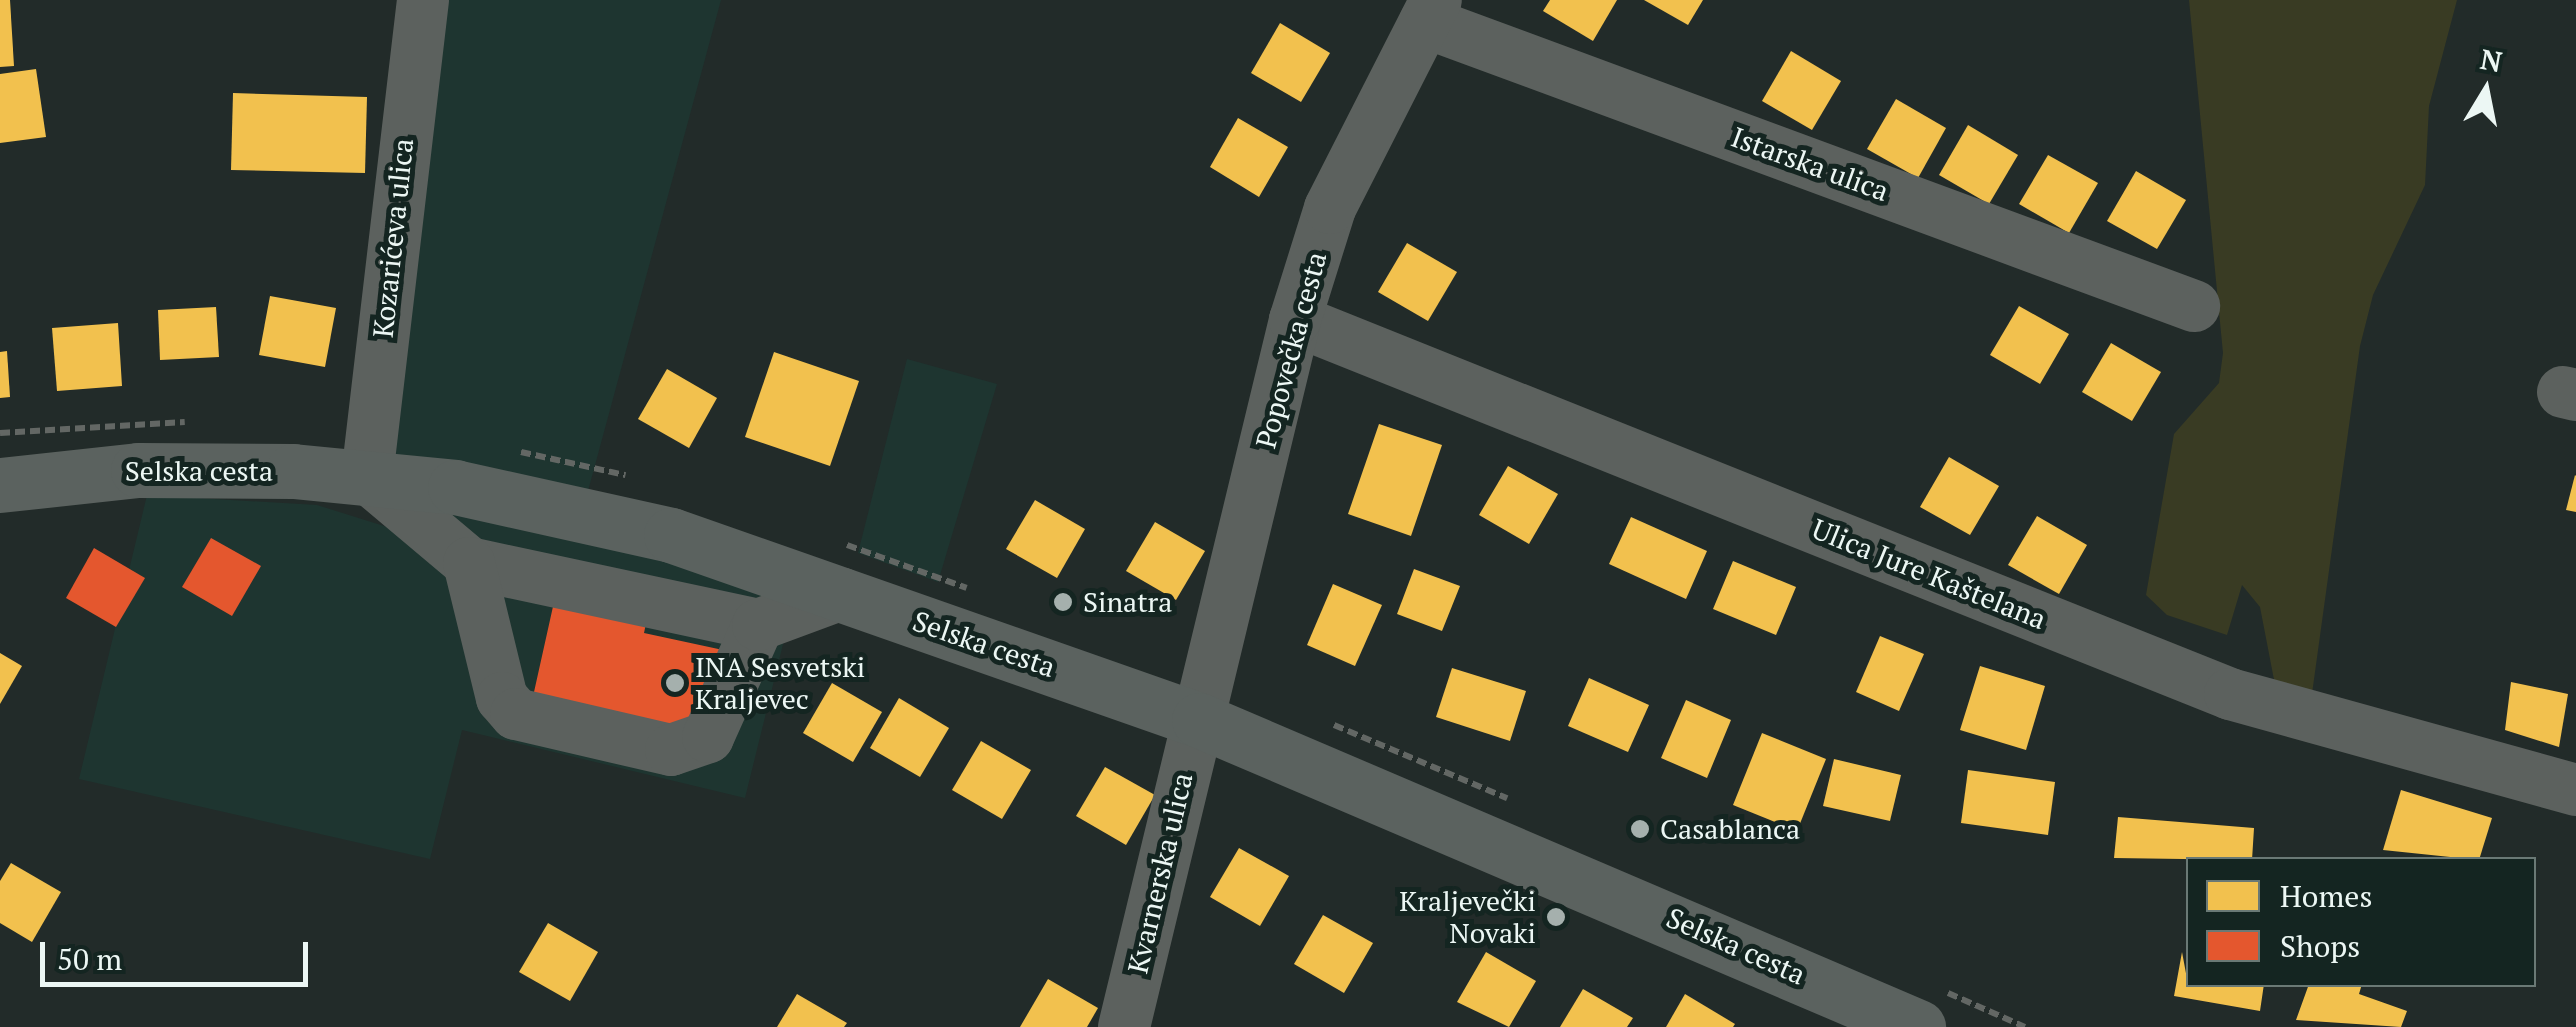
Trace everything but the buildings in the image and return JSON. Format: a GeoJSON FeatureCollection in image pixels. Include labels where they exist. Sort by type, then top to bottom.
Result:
{"type":"FeatureCollection","features":[{"type":"Feature","properties":{"kind":"main road","name":"Selska cesta"},"geometry":{"type":"LineString","coordinates":[[0,485],[213,468],[367,477],[599,515],[842,594],[1199,720],[1912,1026]]}},
{"type":"Feature","properties":{"kind":"street","name":"Kozarićeva ulica"},"geometry":{"type":"LineString","coordinates":[[367,477],[423,0]]}},
{"type":"Feature","properties":{"kind":"street","name":"Istarska ulica"},"geometry":{"type":"LineString","coordinates":[[1431,11],[2194,306]]}},
{"type":"Feature","properties":{"kind":"street","name":"Popovečka cesta"},"geometry":{"type":"LineString","coordinates":[[1199,720],[1296,320],[1330,208],[1431,11]]}},
{"type":"Feature","properties":{"kind":"street","name":"Ulica Jure Kaštelana"},"geometry":{"type":"LineString","coordinates":[[1296,320],[2230,694],[2576,790]]}},
{"type":"Feature","properties":{"kind":"street"},"geometry":{"type":"LineString","coordinates":[[367,477],[469,563],[758,626],[842,594]]}},
{"type":"Feature","properties":{"kind":"street"},"geometry":{"type":"LineString","coordinates":[[469,563],[502,698],[516,714],[671,750],[708,737],[758,626]]}},
{"type":"Feature","properties":{"kind":"street","name":"Kvarnerska ulica"},"geometry":{"type":"LineString","coordinates":[[1124,1027],[1199,720]]}},
{"type":"Feature","properties":{"kind":"path"},"geometry":{"type":"LineString","coordinates":[[0,433],[121,420]]}},
{"type":"Feature","properties":{"kind":"shaded area"},"geometry":{"type":"Polygon","coordinates":[[[441,0],[721,0],[588,491],[392,459],[441,0]]]}},
{"type":"Feature","properties":{"kind":"shaded area"},"geometry":{"type":"Polygon","coordinates":[[[2189,0],[2457,0],[2429,106],[2425,185],[2373,295],[2360,346],[2311,701],[2276,690],[2260,607],[2242,585],[2227,635],[2167,615],[2146,595],[2174,434],[2219,383],[2223,353],[2189,0]]]}},
{"type":"Feature","properties":{"kind":"shaded area"},"geometry":{"type":"Polygon","coordinates":[[[907,359],[997,384],[938,582],[858,553],[907,359]]]}},
{"type":"Feature","properties":{"kind":"shaded area"},"geometry":{"type":"Polygon","coordinates":[[[409,491],[762,585],[787,628],[745,798],[462,730],[430,859],[79,779],[147,495],[317,505],[400,531],[409,491]]]}},
{"type":"Feature","properties":{"kind":"place","name":"Sinatra"},"geometry":{"type":"Point","coordinates":[1063,602]}},
{"type":"Feature","properties":{"kind":"place","name":"INA Sesvetski Kraljevec"},"geometry":{"type":"Point","coordinates":[675,683]}},
{"type":"Feature","properties":{"kind":"place","name":"Casablanca"},"geometry":{"type":"Point","coordinates":[1640,829]}},
{"type":"Feature","properties":{"kind":"place","name":"Kraljevečki Novaki"},"geometry":{"type":"Point","coordinates":[1556,917]}}]}
